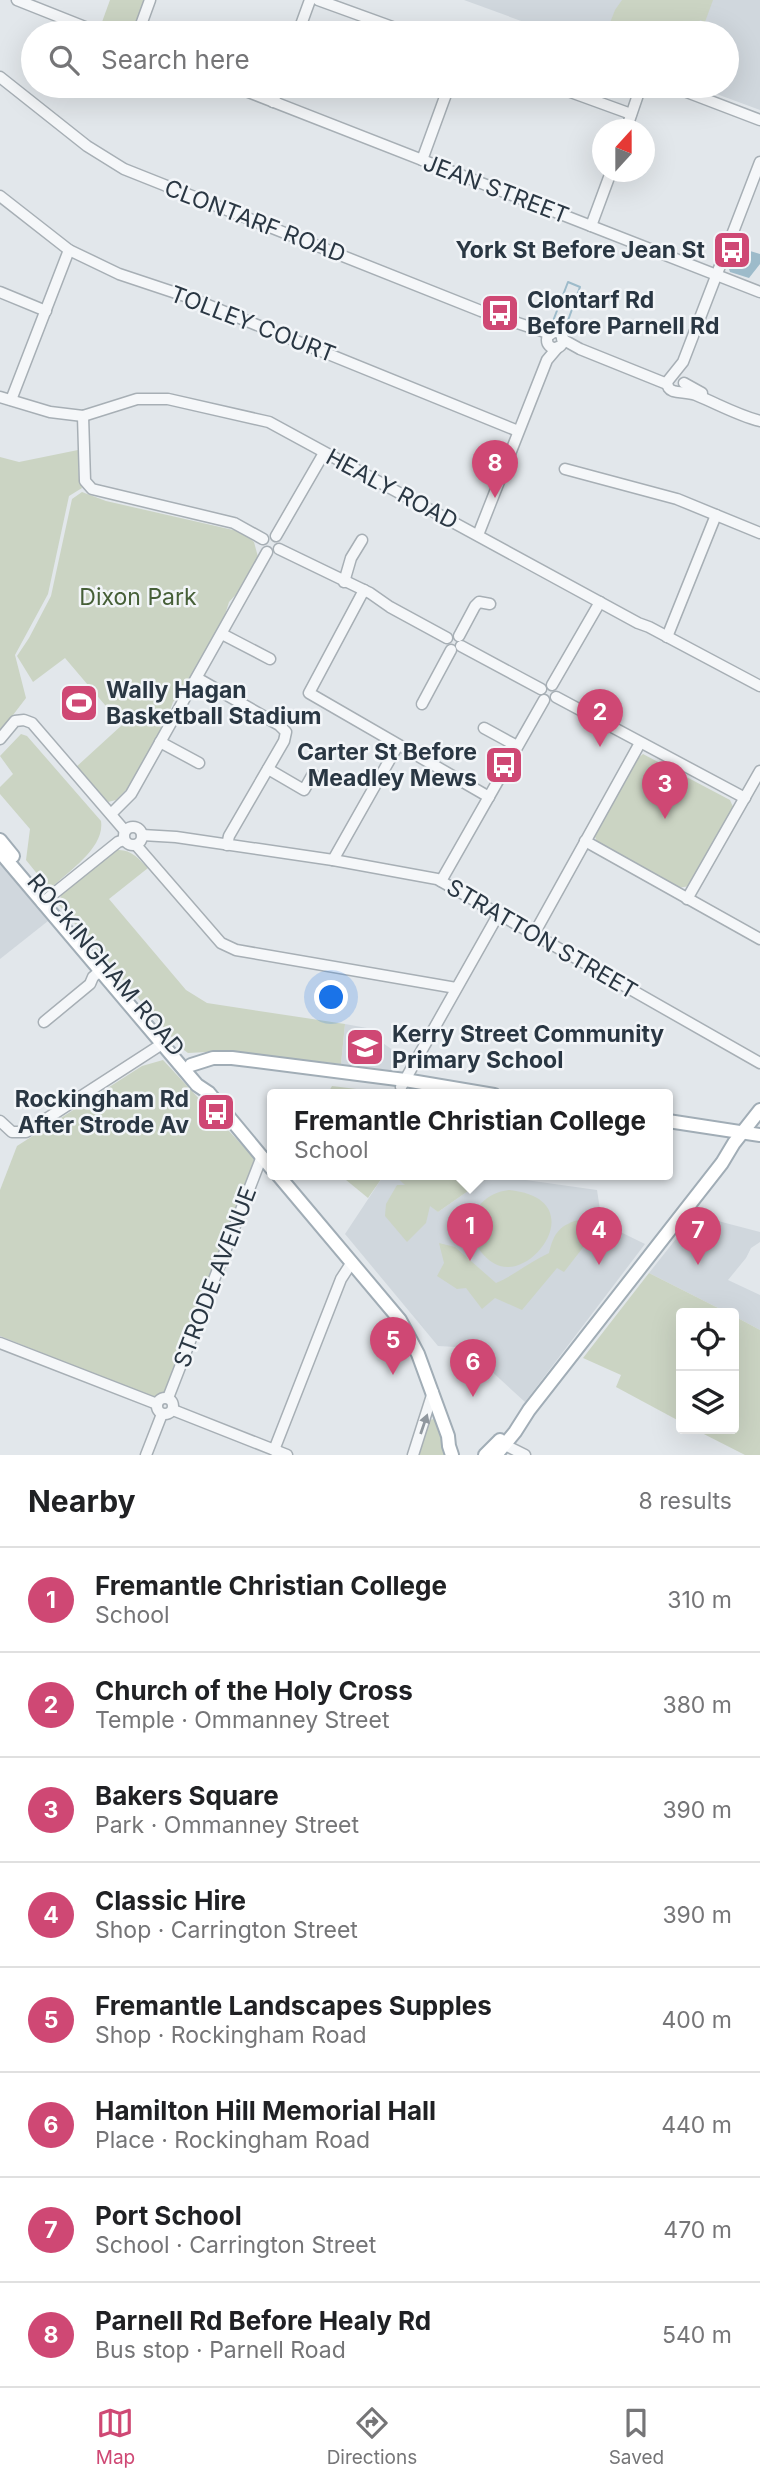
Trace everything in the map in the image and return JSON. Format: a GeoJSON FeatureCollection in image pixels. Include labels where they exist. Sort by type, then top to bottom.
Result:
{"type":"FeatureCollection","features":[{"type":"Feature","properties":{"kind":"main road","name":"ROCKINGHAM ROAD"},"geometry":{"type":"LineString","coordinates":[[0,839],[100,971],[267,1162]]}},
{"type":"Feature","properties":{"kind":"main road","name":"ROCKINGHAM ROAD"},"geometry":{"type":"LineString","coordinates":[[0,852],[204,1080],[209,1093]]}},
{"type":"Feature","properties":{"kind":"main road"},"geometry":{"type":"LineString","coordinates":[[194,1070],[213,1058],[232,1058],[444,1089]]}},
{"type":"Feature","properties":{"kind":"main road"},"geometry":{"type":"LineString","coordinates":[[403,1084],[428,1089]]}},
{"type":"Feature","properties":{"kind":"main road"},"geometry":{"type":"LineString","coordinates":[[500,1450],[722,1163],[734,1154],[754,1129],[760,1110]]}},
{"type":"Feature","properties":{"kind":"main road"},"geometry":{"type":"LineString","coordinates":[[673,1116],[754,1129]]}},
{"type":"Feature","properties":{"kind":"main road"},"geometry":{"type":"LineString","coordinates":[[673,1121],[754,1129]]}},
{"type":"Feature","properties":{"kind":"main road"},"geometry":{"type":"LineString","coordinates":[[282,1180],[400,1320],[411,1338],[433,1392],[449,1436],[452,1455]]}},
{"type":"Feature","properties":{"kind":"main road"},"geometry":{"type":"LineString","coordinates":[[485,1455],[518,1424]]}},
{"type":"Feature","properties":{"kind":"main road"},"geometry":{"type":"LineString","coordinates":[[449,1436],[461,1455]]}},
{"type":"Feature","properties":{"kind":"street"},"geometry":{"type":"LineString","coordinates":[[17,0],[70,21]]}},
{"type":"Feature","properties":{"kind":"street"},"geometry":{"type":"LineString","coordinates":[[142,21],[150,0]]}},
{"type":"Feature","properties":{"kind":"street"},"geometry":{"type":"LineString","coordinates":[[302,21],[310,0]]}},
{"type":"Feature","properties":{"kind":"street"},"geometry":{"type":"LineString","coordinates":[[318,0],[376,21]]}},
{"type":"Feature","properties":{"kind":"street","name":"CLONTARF ROAD"},"geometry":{"type":"LineString","coordinates":[[0,76],[21,93]]}},
{"type":"Feature","properties":{"kind":"street","name":"CLONTARF ROAD"},"geometry":{"type":"LineString","coordinates":[[27,98],[87,146],[124,169],[245,219],[531,329],[554,342],[580,349],[652,377],[676,381],[760,419]]}},
{"type":"Feature","properties":{"kind":"street","name":"JEAN STREET"},"geometry":{"type":"LineString","coordinates":[[263,98],[760,292]]}},
{"type":"Feature","properties":{"kind":"street"},"geometry":{"type":"LineString","coordinates":[[273,102],[274,98]]}},
{"type":"Feature","properties":{"kind":"street"},"geometry":{"type":"LineString","coordinates":[[422,160],[445,98]]}},
{"type":"Feature","properties":{"kind":"street"},"geometry":{"type":"LineString","coordinates":[[590,98],[631,114]]}},
{"type":"Feature","properties":{"kind":"street"},"geometry":{"type":"LineString","coordinates":[[629,119],[637,98]]}},
{"type":"Feature","properties":{"kind":"street"},"geometry":{"type":"LineString","coordinates":[[702,98],[760,120]]}},
{"type":"Feature","properties":{"kind":"street"},"geometry":{"type":"LineString","coordinates":[[676,381],[755,188],[760,162]]}},
{"type":"Feature","properties":{"kind":"street"},"geometry":{"type":"LineString","coordinates":[[591,226],[607,182]]}},
{"type":"Feature","properties":{"kind":"street","name":"TOLLEY COURT"},"geometry":{"type":"LineString","coordinates":[[0,196],[69,250],[119,274],[238,317],[518,431]]}},
{"type":"Feature","properties":{"kind":"street"},"geometry":{"type":"LineString","coordinates":[[5,399],[46,311],[69,250]]}},
{"type":"Feature","properties":{"kind":"street"},"geometry":{"type":"LineString","coordinates":[[0,292],[46,311]]}},
{"type":"Feature","properties":{"kind":"street"},"geometry":{"type":"LineString","coordinates":[[478,536],[554,342]]}},
{"type":"Feature","properties":{"kind":"street","name":"HEALY ROAD"},"geometry":{"type":"LineString","coordinates":[[5,399],[50,412],[83,416],[137,399],[167,399],[269,422],[760,687]]}},
{"type":"Feature","properties":{"kind":"street"},"geometry":{"type":"LineString","coordinates":[[83,416],[85,481],[92,489],[234,523],[263,539]]}},
{"type":"Feature","properties":{"kind":"street"},"geometry":{"type":"LineString","coordinates":[[276,536],[324,453]]}},
{"type":"Feature","properties":{"kind":"street"},"geometry":{"type":"LineString","coordinates":[[565,469],[644,489],[760,533]]}},
{"type":"Feature","properties":{"kind":"street"},"geometry":{"type":"LineString","coordinates":[[667,637],[716,515]]}},
{"type":"Feature","properties":{"kind":"street"},"geometry":{"type":"LineString","coordinates":[[271,534],[276,536],[281,544],[279,549],[276,552],[267,552],[263,548],[263,539],[271,534]]}},
{"type":"Feature","properties":{"kind":"street"},"geometry":{"type":"LineString","coordinates":[[344,582],[351,558],[362,540]]}},
{"type":"Feature","properties":{"kind":"street"},"geometry":{"type":"LineString","coordinates":[[279,549],[364,590],[447,638],[446,642],[457,644],[541,689]]}},
{"type":"Feature","properties":{"kind":"street"},"geometry":{"type":"LineString","coordinates":[[111,814],[131,794],[267,552]]}},
{"type":"Feature","properties":{"kind":"street"},"geometry":{"type":"LineString","coordinates":[[364,590],[309,693],[489,797]]}},
{"type":"Feature","properties":{"kind":"street"},"geometry":{"type":"LineString","coordinates":[[422,705],[475,606],[479,602],[490,604]]}},
{"type":"Feature","properties":{"kind":"street"},"geometry":{"type":"LineString","coordinates":[[552,685],[600,602]]}},
{"type":"Feature","properties":{"kind":"street"},"geometry":{"type":"LineString","coordinates":[[222,634],[270,659]]}},
{"type":"Feature","properties":{"kind":"street"},"geometry":{"type":"LineString","coordinates":[[197,678],[279,725],[286,732],[284,741],[229,836],[227,845]]}},
{"type":"Feature","properties":{"kind":"street"},"geometry":{"type":"LineString","coordinates":[[552,685],[556,696],[551,701],[544,700],[540,695],[541,689],[552,685]]}},
{"type":"Feature","properties":{"kind":"street"},"geometry":{"type":"LineString","coordinates":[[556,696],[745,798]]}},
{"type":"Feature","properties":{"kind":"street"},"geometry":{"type":"LineString","coordinates":[[441,881],[544,700]]}},
{"type":"Feature","properties":{"kind":"street"},"geometry":{"type":"LineString","coordinates":[[0,739],[15,721],[32,723],[111,814],[128,844],[136,845],[221,943],[236,950],[456,988]]}},
{"type":"Feature","properties":{"kind":"street"},"geometry":{"type":"LineString","coordinates":[[484,728],[517,746]]}},
{"type":"Feature","properties":{"kind":"street"},"geometry":{"type":"LineString","coordinates":[[160,742],[199,763]]}},
{"type":"Feature","properties":{"kind":"street"},"geometry":{"type":"LineString","coordinates":[[534,934],[640,743]]}},
{"type":"Feature","properties":{"kind":"street"},"geometry":{"type":"LineString","coordinates":[[333,860],[398,745]]}},
{"type":"Feature","properties":{"kind":"street"},"geometry":{"type":"LineString","coordinates":[[268,769],[304,790],[313,774]]}},
{"type":"Feature","properties":{"kind":"street"},"geometry":{"type":"LineString","coordinates":[[687,899],[760,771]]}},
{"type":"Feature","properties":{"kind":"street"},"geometry":{"type":"LineString","coordinates":[[45,900],[118,842],[131,827],[137,828],[142,835],[141,841],[136,845]]}},
{"type":"Feature","properties":{"kind":"street","name":"STRATTON STREET"},"geometry":{"type":"LineString","coordinates":[[142,835],[176,837],[333,860],[441,881],[760,1063]]}},
{"type":"Feature","properties":{"kind":"street"},"geometry":{"type":"LineString","coordinates":[[584,841],[760,939]]}},
{"type":"Feature","properties":{"kind":"street"},"geometry":{"type":"LineString","coordinates":[[403,1084],[498,915]]}},
{"type":"Feature","properties":{"kind":"street"},"geometry":{"type":"LineString","coordinates":[[44,1022],[90,984],[100,971]]}},
{"type":"Feature","properties":{"kind":"street"},"geometry":{"type":"LineString","coordinates":[[0,1121],[12,1132],[26,1132],[162,1044]]}},
{"type":"Feature","properties":{"kind":"street","name":"STRODE AVENUE"},"geometry":{"type":"LineString","coordinates":[[168,1398],[262,1156]]}},
{"type":"Feature","properties":{"kind":"street"},"geometry":{"type":"LineString","coordinates":[[274,1450],[341,1279],[352,1262]]}},
{"type":"Feature","properties":{"kind":"street"},"geometry":{"type":"LineString","coordinates":[[0,1343],[157,1404]]}},
{"type":"Feature","properties":{"kind":"street"},"geometry":{"type":"LineString","coordinates":[[413,1455],[433,1392]]}},
{"type":"Feature","properties":{"kind":"street"},"geometry":{"type":"LineString","coordinates":[[146,1455],[173,1404],[168,1398],[157,1404]]}},
{"type":"Feature","properties":{"kind":"street"},"geometry":{"type":"LineString","coordinates":[[157,1404],[158,1410],[287,1455]]}},
{"type":"Feature","properties":{"kind":"street"},"geometry":{"type":"LineString","coordinates":[[500,1450],[526,1455]]}},
{"type":"Feature","properties":{"kind":"shaded area"},"geometry":{"type":"Polygon","coordinates":[[[464,0],[760,0],[760,110],[728,98],[739,98],[739,21],[521,21],[464,0]]]}},
{"type":"Feature","properties":{"kind":"shaded area"},"geometry":{"type":"Polygon","coordinates":[[[0,864],[48,921],[0,959],[0,864]]]}},
{"type":"Feature","properties":{"kind":"shaded area","name":"Kerry Street Community Primary School"},"geometry":{"type":"Polygon","coordinates":[[[345,1024],[367,1028],[374,1037],[403,1057],[395,1071],[341,1064],[345,1024]]]}},
{"type":"Feature","properties":{"kind":"shaded area"},"geometry":{"type":"Polygon","coordinates":[[[381,1180],[400,1180],[438,1212],[484,1180],[526,1180],[597,1190],[602,1223],[645,1244],[525,1402],[476,1357],[456,1347],[438,1346],[345,1234],[381,1180]]]}},
{"type":"Feature","properties":{"kind":"shaded area"},"geometry":{"type":"Polygon","coordinates":[[[695,1215],[760,1232],[760,1242],[751,1248],[728,1280],[760,1295],[760,1330],[739,1319],[739,1308],[718,1308],[649,1273],[695,1215]]]}},
{"type":"Feature","properties":{"kind":"green space"},"geometry":{"type":"Polygon","coordinates":[[[110,0],[146,0],[138,21],[102,21],[110,0]]]}},
{"type":"Feature","properties":{"kind":"green space"},"geometry":{"type":"Polygon","coordinates":[[[622,0],[713,0],[705,21],[611,21],[622,0]]]}},
{"type":"Feature","properties":{"kind":"green space"},"geometry":{"type":"Polygon","coordinates":[[[78,450],[79,480],[82,488],[69,496],[48,594],[15,655],[26,698],[0,732],[0,457],[19,462],[78,450]]]}},
{"type":"Feature","properties":{"kind":"green space","name":"Dixon Park"},"geometry":{"type":"Polygon","coordinates":[[[82,492],[106,501],[242,532],[254,542],[258,557],[242,588],[229,602],[223,621],[185,688],[173,702],[167,719],[127,789],[116,800],[108,802],[75,768],[122,725],[65,658],[33,682],[17,656],[51,596],[72,499],[82,492]]]}},
{"type":"Feature","properties":{"kind":"green space"},"geometry":{"type":"Polygon","coordinates":[[[21,734],[27,736],[101,821],[101,831],[92,849],[53,886],[47,886],[26,860],[30,829],[0,794],[0,787],[13,774],[0,756],[21,734]]]}},
{"type":"Feature","properties":{"kind":"green space"},"geometry":{"type":"Polygon","coordinates":[[[643,754],[730,800],[734,809],[690,886],[678,888],[598,844],[595,837],[596,830],[637,759],[643,754]]]}},
{"type":"Feature","properties":{"kind":"green space"},"geometry":{"type":"Polygon","coordinates":[[[117,850],[131,853],[148,868],[109,899],[186,990],[207,1003],[345,1024],[341,1064],[224,1051],[188,1053],[180,1047],[58,904],[62,893],[117,850]]]}},
{"type":"Feature","properties":{"kind":"green space"},"geometry":{"type":"Polygon","coordinates":[[[163,1060],[255,1159],[161,1401],[0,1336],[0,1190],[17,1146],[142,1066],[163,1060]]]}},
{"type":"Feature","properties":{"kind":"green space"},"geometry":{"type":"Polygon","coordinates":[[[332,1086],[356,1089],[330,1089],[332,1086]]]}},
{"type":"Feature","properties":{"kind":"green space"},"geometry":{"type":"Polygon","coordinates":[[[346,1180],[381,1180],[368,1198],[346,1180]]]}},
{"type":"Feature","properties":{"kind":"green space"},"geometry":{"type":"Polygon","coordinates":[[[400,1180],[484,1180],[438,1212],[430,1206],[426,1223],[407,1242],[385,1216],[386,1204],[397,1185],[405,1185],[400,1180]]]}},
{"type":"Feature","properties":{"kind":"green space"},"geometry":{"type":"Polygon","coordinates":[[[509,1190],[533,1196],[547,1207],[552,1220],[549,1235],[540,1249],[528,1260],[514,1266],[500,1266],[490,1261],[475,1243],[472,1222],[480,1205],[488,1198],[509,1190]]]}},
{"type":"Feature","properties":{"kind":"green space"},"geometry":{"type":"Polygon","coordinates":[[[581,1219],[602,1223],[564,1272],[557,1268],[522,1310],[495,1298],[482,1309],[466,1288],[457,1289],[437,1276],[444,1263],[439,1243],[455,1247],[496,1283],[549,1253],[559,1230],[581,1219]]]}},
{"type":"Feature","properties":{"kind":"green space"},"geometry":{"type":"Polygon","coordinates":[[[649,1273],[718,1308],[676,1308],[676,1419],[616,1387],[621,1375],[583,1358],[649,1273]]]}},
{"type":"Feature","properties":{"kind":"green space"},"geometry":{"type":"Polygon","coordinates":[[[739,1319],[760,1330],[760,1455],[745,1455],[704,1434],[739,1434],[739,1319]]]}},
{"type":"Feature","properties":{"kind":"green space"},"geometry":{"type":"Polygon","coordinates":[[[434,1419],[447,1455],[417,1455],[429,1420],[434,1419]]]}},
{"type":"Feature","properties":{"kind":"water"},"geometry":{"type":"Polygon","coordinates":[[[737,247],[760,254],[760,264],[749,278],[730,272],[737,247]]]}},
{"type":"Feature","properties":{"kind":"waterway"},"geometry":{"type":"LineString","coordinates":[[568,282],[580,287],[566,326],[553,321],[568,282]]}},
{"type":"Feature","properties":{"kind":"place","name":"York St Before Jean St"},"geometry":{"type":"Point","coordinates":[732,250]}},
{"type":"Feature","properties":{"kind":"place","name":"Clontarf Rd Before Parnell Rd"},"geometry":{"type":"Point","coordinates":[500,313]}},
{"type":"Feature","properties":{"kind":"place","name":"Parnell Rd Before Healy Rd"},"geometry":{"type":"Point","coordinates":[495,498]}},
{"type":"Feature","properties":{"kind":"place","name":"Wally Hagan Basketball Stadium"},"geometry":{"type":"Point","coordinates":[79,703]}},
{"type":"Feature","properties":{"kind":"place","name":"Church of the Holy Cross"},"geometry":{"type":"Point","coordinates":[600,747]}},
{"type":"Feature","properties":{"kind":"place","name":"Carter St Before Meadley Mews"},"geometry":{"type":"Point","coordinates":[504,765]}},
{"type":"Feature","properties":{"kind":"place","name":"Bakers Square"},"geometry":{"type":"Point","coordinates":[665,819]}},
{"type":"Feature","properties":{"kind":"place","name":"Kerry Street Community Primary School"},"geometry":{"type":"Point","coordinates":[365,1047]}},
{"type":"Feature","properties":{"kind":"place","name":"Rockingham Rd After Strode Av"},"geometry":{"type":"Point","coordinates":[216,1112]}},
{"type":"Feature","properties":{"kind":"place","name":"Fremantle Christian College"},"geometry":{"type":"Point","coordinates":[470,1261]}},
{"type":"Feature","properties":{"kind":"place","name":"Classic Hire"},"geometry":{"type":"Point","coordinates":[599,1265]}},
{"type":"Feature","properties":{"kind":"place","name":"Port School"},"geometry":{"type":"Point","coordinates":[698,1265]}},
{"type":"Feature","properties":{"kind":"place","name":"Fremantle Landscapes Supples"},"geometry":{"type":"Point","coordinates":[393,1375]}},
{"type":"Feature","properties":{"kind":"place","name":"Hamilton Hill Memorial Hall"},"geometry":{"type":"Point","coordinates":[473,1397]}}]}
